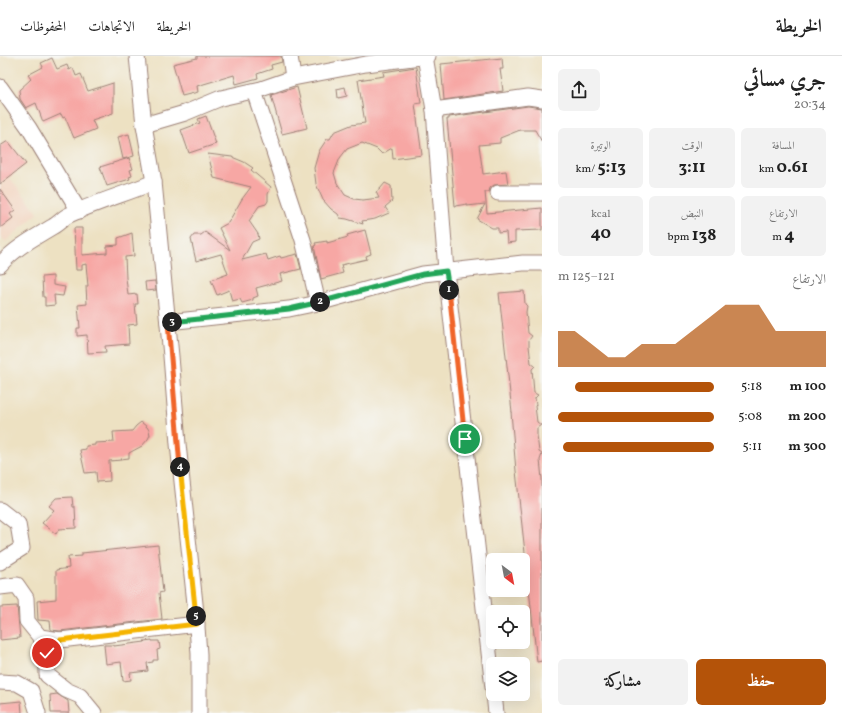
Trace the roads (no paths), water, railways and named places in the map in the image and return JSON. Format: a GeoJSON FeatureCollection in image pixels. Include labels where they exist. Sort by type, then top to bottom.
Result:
{"type":"FeatureCollection","features":[{"type":"Feature","properties":{"kind":"street"},"geometry":{"type":"LineString","coordinates":[[137,56],[144,125],[154,182],[178,444],[200,654],[199,713]]}},
{"type":"Feature","properties":{"kind":"street"},"geometry":{"type":"LineString","coordinates":[[290,56],[293,78]]}},
{"type":"Feature","properties":{"kind":"street"},"geometry":{"type":"LineString","coordinates":[[144,125],[185,113],[221,98],[293,78],[366,64],[426,56],[434,110],[446,271],[490,657]]}},
{"type":"Feature","properties":{"kind":"street"},"geometry":{"type":"LineString","coordinates":[[0,87],[29,128],[79,211]]}},
{"type":"Feature","properties":{"kind":"street"},"geometry":{"type":"LineString","coordinates":[[254,90],[303,240],[318,303]]}},
{"type":"Feature","properties":{"kind":"street"},"geometry":{"type":"LineString","coordinates":[[434,110],[528,97],[542,99]]}},
{"type":"Feature","properties":{"kind":"street"},"geometry":{"type":"LineString","coordinates":[[2,257],[54,226],[66,216],[154,182]]}},
{"type":"Feature","properties":{"kind":"street"},"geometry":{"type":"LineString","coordinates":[[498,193],[542,193]]}},
{"type":"Feature","properties":{"kind":"street"},"geometry":{"type":"LineString","coordinates":[[168,322],[289,309],[318,303],[423,274],[523,263],[542,263]]}},
{"type":"Feature","properties":{"kind":"street"},"geometry":{"type":"LineString","coordinates":[[0,510],[18,524],[22,548],[0,562]]}},
{"type":"Feature","properties":{"kind":"street"},"geometry":{"type":"LineString","coordinates":[[0,587],[17,585],[26,598],[27,621],[40,637],[60,640],[197,624]]}},
{"type":"Feature","properties":{"kind":"street"},"geometry":{"type":"LineString","coordinates":[[60,640],[47,653],[47,674],[66,690],[80,696],[94,713]]}},
{"type":"Feature","properties":{"kind":"street"},"geometry":{"type":"LineString","coordinates":[[0,682],[17,683],[31,691],[38,713]]}},
{"type":"Feature","properties":{"kind":"street"},"geometry":{"type":"LineString","coordinates":[[495,701],[496,713]]}}]}
